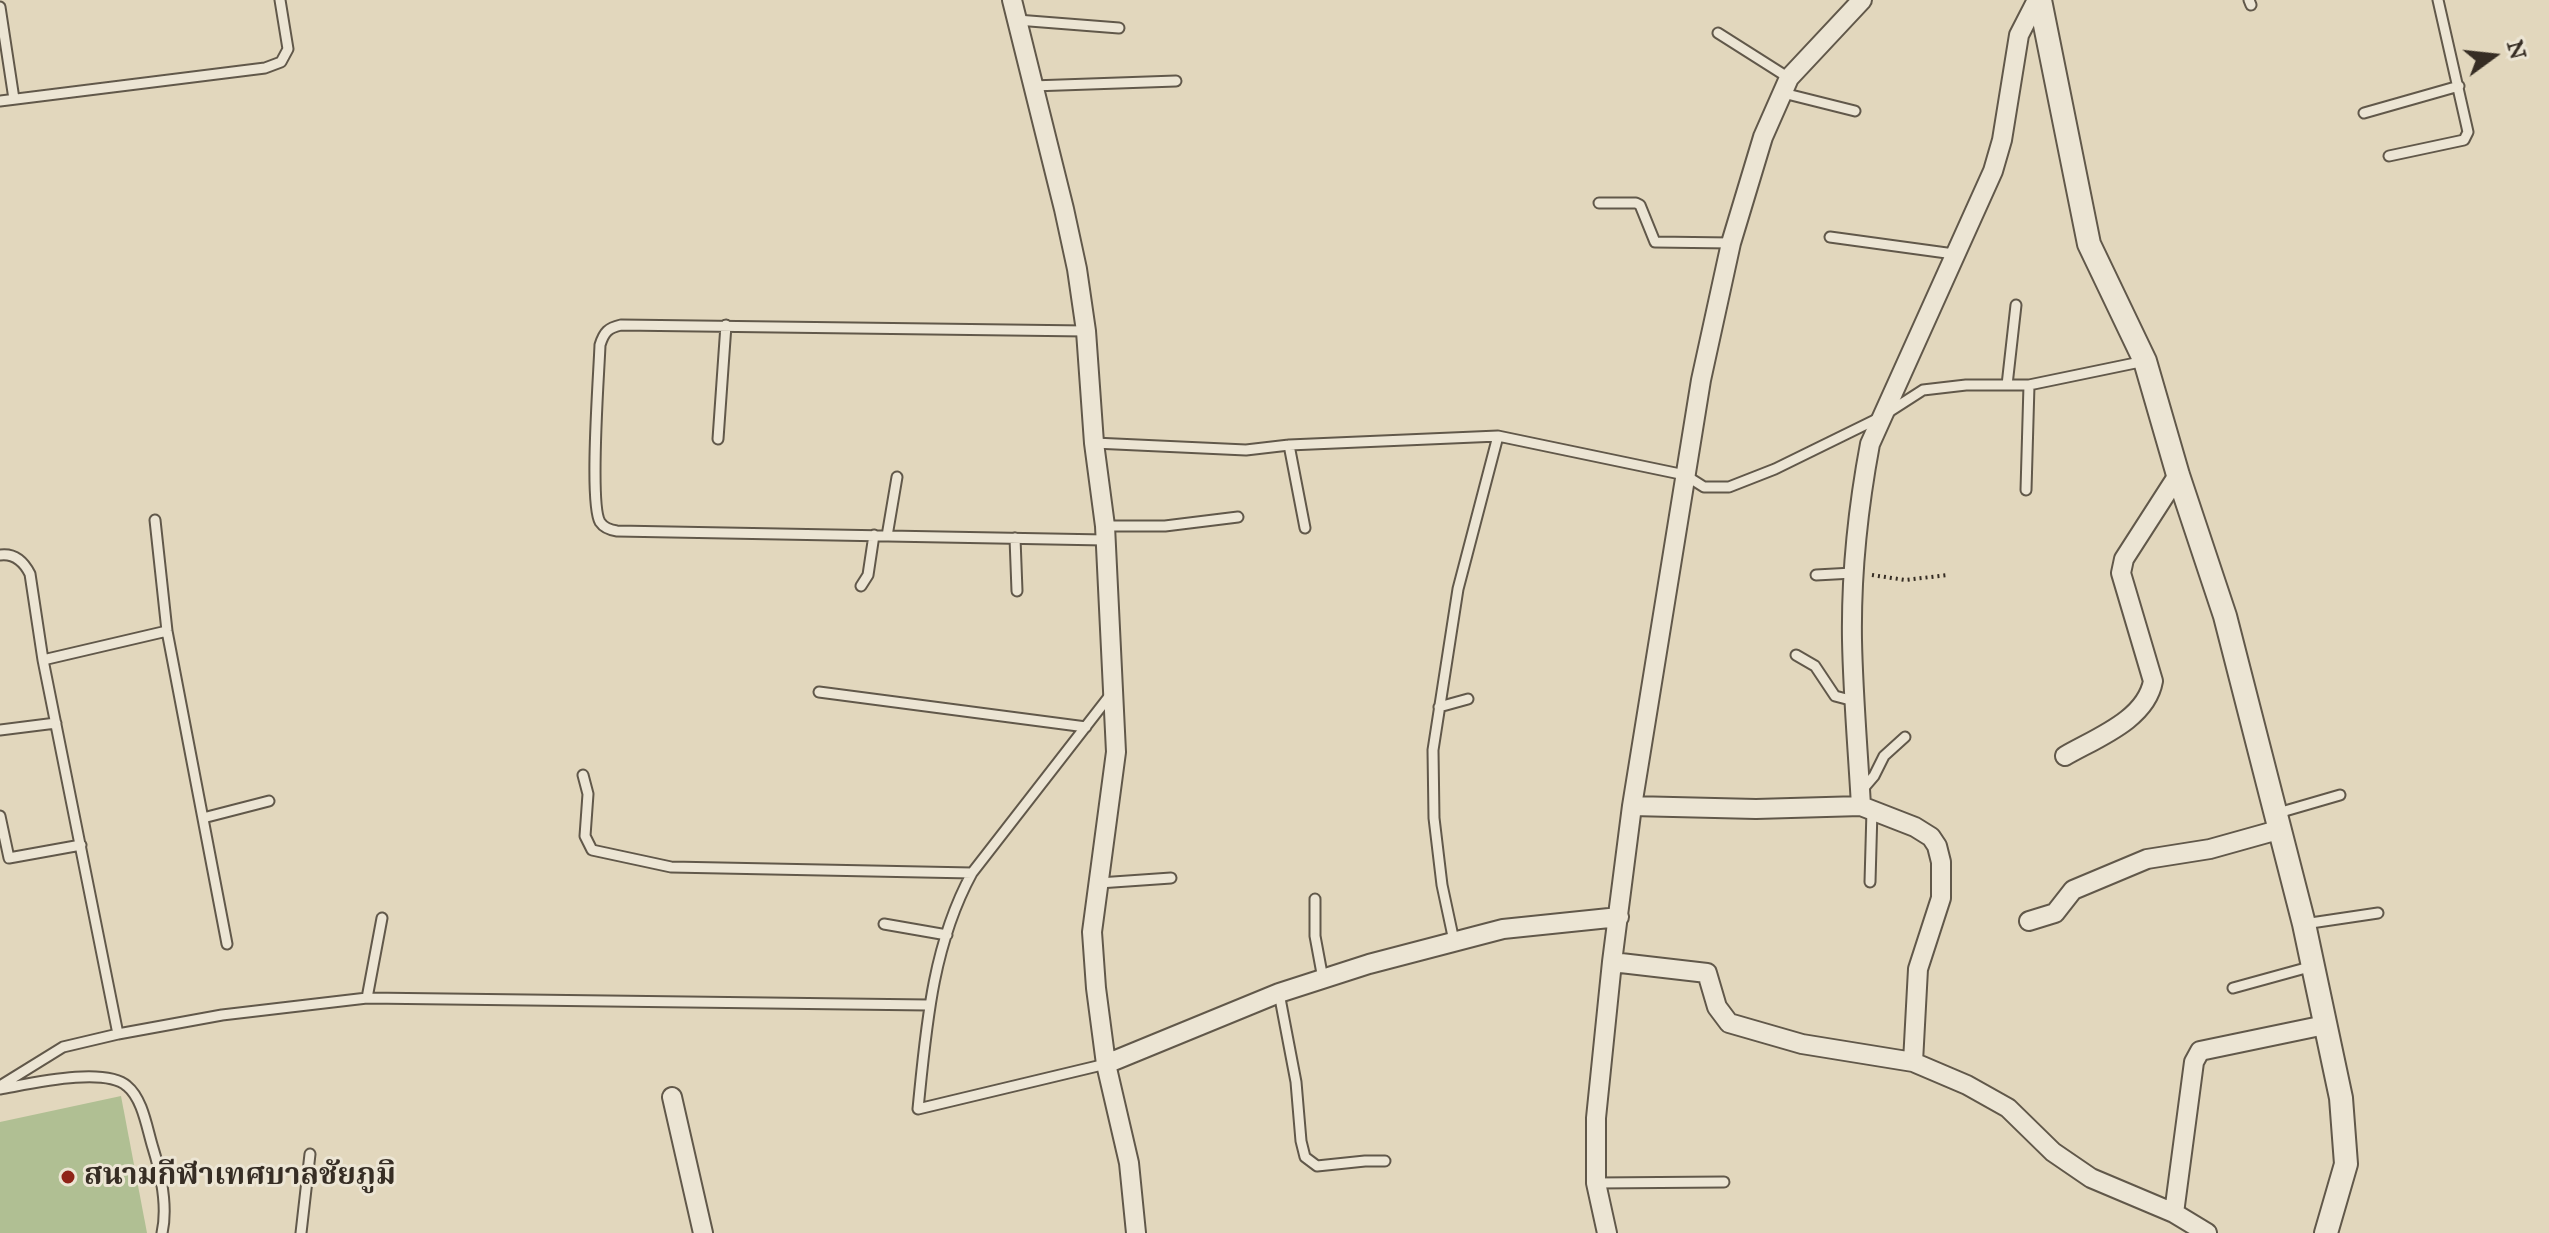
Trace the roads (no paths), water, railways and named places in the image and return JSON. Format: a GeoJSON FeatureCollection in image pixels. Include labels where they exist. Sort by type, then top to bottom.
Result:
{"type":"FeatureCollection","features":[{"type":"Feature","properties":{"kind":"street"},"geometry":{"type":"LineString","coordinates":[[1012,0],[1067,224],[1086,331],[1094,443],[1105,533],[1116,752],[1092,932],[1106,1064],[1129,1163],[1136,1233]]}},
{"type":"Feature","properties":{"kind":"street"},"geometry":{"type":"LineString","coordinates":[[1607,1233],[1596,1183],[1596,1118],[1612,962],[1632,806],[1701,380],[1731,243],[1763,137],[1786,86],[1862,0]]}},
{"type":"Feature","properties":{"kind":"street"},"geometry":{"type":"LineString","coordinates":[[1865,803],[1852,641],[1853,573],[1870,444],[1993,171],[2002,140],[2019,35],[2038,0]]}},
{"type":"Feature","properties":{"kind":"street"},"geometry":{"type":"LineString","coordinates":[[2038,0],[2089,244],[2145,361],[2178,475],[2225,616],[2304,924],[2341,1098],[2346,1164],[2326,1233]]}},
{"type":"Feature","properties":{"kind":"street"},"geometry":{"type":"LineString","coordinates":[[2065,756],[2126,720],[2150,696],[2153,681],[2121,573],[2124,559],[2178,475]]}},
{"type":"Feature","properties":{"kind":"street"},"geometry":{"type":"LineString","coordinates":[[1632,806],[1756,809],[1865,803],[1931,837],[1941,862],[1941,898],[1918,969],[1913,1062]]}},
{"type":"Feature","properties":{"kind":"street"},"geometry":{"type":"LineString","coordinates":[[2029,921],[2055,913],[2073,890],[2088,882],[2147,859],[2210,849],[2276,822]]}},
{"type":"Feature","properties":{"kind":"street"},"geometry":{"type":"LineString","coordinates":[[1106,1064],[1279,993],[1454,941],[1503,929],[1619,917]]}},
{"type":"Feature","properties":{"kind":"street"},"geometry":{"type":"LineString","coordinates":[[1612,962],[1707,973],[1717,1007],[1729,1023],[1802,1044],[1913,1062],[1967,1085],[2008,1108],[2053,1152],[2091,1178],[2174,1213],[2207,1233]]}},
{"type":"Feature","properties":{"kind":"street"},"geometry":{"type":"LineString","coordinates":[[2174,1213],[2194,1062],[2200,1051],[2325,1025]]}},
{"type":"Feature","properties":{"kind":"street"},"geometry":{"type":"LineString","coordinates":[[672,1097],[703,1233]]}},
{"type":"Feature","properties":{"kind":"lane"},"geometry":{"type":"LineString","coordinates":[[0,101],[265,68],[281,62],[288,49],[280,0]]}},
{"type":"Feature","properties":{"kind":"lane"},"geometry":{"type":"LineString","coordinates":[[2389,156],[2464,140],[2468,132],[2468,121],[2438,0]]}},
{"type":"Feature","properties":{"kind":"lane"},"geometry":{"type":"LineString","coordinates":[[0,7],[14,99]]}},
{"type":"Feature","properties":{"kind":"lane"},"geometry":{"type":"LineString","coordinates":[[1017,20],[1119,28]]}},
{"type":"Feature","properties":{"kind":"lane"},"geometry":{"type":"LineString","coordinates":[[1718,33],[1786,86],[1855,111]]}},
{"type":"Feature","properties":{"kind":"lane"},"geometry":{"type":"LineString","coordinates":[[1032,86],[1176,81]]}},
{"type":"Feature","properties":{"kind":"lane"},"geometry":{"type":"LineString","coordinates":[[2364,113],[2459,86]]}},
{"type":"Feature","properties":{"kind":"lane"},"geometry":{"type":"LineString","coordinates":[[1599,203],[1640,205],[1655,242],[1731,243]]}},
{"type":"Feature","properties":{"kind":"lane"},"geometry":{"type":"LineString","coordinates":[[1830,237],[1954,254]]}},
{"type":"Feature","properties":{"kind":"lane"},"geometry":{"type":"LineString","coordinates":[[2007,385],[2016,305]]}},
{"type":"Feature","properties":{"kind":"lane"},"geometry":{"type":"LineString","coordinates":[[718,439],[726,325]]}},
{"type":"Feature","properties":{"kind":"lane"},"geometry":{"type":"LineString","coordinates":[[1086,331],[726,325],[611,327],[603,334],[600,345],[595,492],[600,523],[617,531],[1015,538],[1105,533],[1238,517]]}},
{"type":"Feature","properties":{"kind":"lane"},"geometry":{"type":"LineString","coordinates":[[1094,443],[1246,450],[1289,445],[1498,436],[1685,475],[1704,487],[1729,487],[1775,469],[1881,417],[1923,390],[1966,385],[2029,385],[2145,361]]}},
{"type":"Feature","properties":{"kind":"lane"},"geometry":{"type":"LineString","coordinates":[[2026,490],[2029,385]]}},
{"type":"Feature","properties":{"kind":"lane"},"geometry":{"type":"LineString","coordinates":[[1454,941],[1442,885],[1434,818],[1433,750],[1458,589],[1498,436]]}},
{"type":"Feature","properties":{"kind":"lane"},"geometry":{"type":"LineString","coordinates":[[1289,445],[1305,528]]}},
{"type":"Feature","properties":{"kind":"lane"},"geometry":{"type":"LineString","coordinates":[[887,536],[897,477]]}},
{"type":"Feature","properties":{"kind":"lane"},"geometry":{"type":"LineString","coordinates":[[155,520],[167,631],[227,944]]}},
{"type":"Feature","properties":{"kind":"lane"},"geometry":{"type":"LineString","coordinates":[[861,586],[870,566],[874,535]]}},
{"type":"Feature","properties":{"kind":"lane"},"geometry":{"type":"LineString","coordinates":[[1015,538],[1017,591]]}},
{"type":"Feature","properties":{"kind":"lane"},"geometry":{"type":"LineString","coordinates":[[0,555],[16,557],[30,574],[43,660],[118,1034]]}},
{"type":"Feature","properties":{"kind":"lane"},"geometry":{"type":"LineString","coordinates":[[1816,575],[1853,573]]}},
{"type":"Feature","properties":{"kind":"lane"},"geometry":{"type":"LineString","coordinates":[[43,660],[167,631]]}},
{"type":"Feature","properties":{"kind":"lane"},"geometry":{"type":"LineString","coordinates":[[1796,655],[1815,666],[1835,696],[1856,702]]}},
{"type":"Feature","properties":{"kind":"lane"},"geometry":{"type":"LineString","coordinates":[[1106,1064],[918,1109],[928,1005],[961,893],[972,873],[1115,689]]}},
{"type":"Feature","properties":{"kind":"lane"},"geometry":{"type":"LineString","coordinates":[[819,692],[1086,727]]}},
{"type":"Feature","properties":{"kind":"lane"},"geometry":{"type":"LineString","coordinates":[[1439,707],[1468,699]]}},
{"type":"Feature","properties":{"kind":"lane"},"geometry":{"type":"LineString","coordinates":[[0,730],[56,723]]}},
{"type":"Feature","properties":{"kind":"lane"},"geometry":{"type":"LineString","coordinates":[[1870,882],[1865,803],[1884,756],[1905,737]]}},
{"type":"Feature","properties":{"kind":"lane"},"geometry":{"type":"LineString","coordinates":[[583,775],[588,794],[585,836],[592,850],[671,867],[972,873]]}},
{"type":"Feature","properties":{"kind":"lane"},"geometry":{"type":"LineString","coordinates":[[2276,822],[2340,795]]}},
{"type":"Feature","properties":{"kind":"lane"},"geometry":{"type":"LineString","coordinates":[[203,818],[269,801]]}},
{"type":"Feature","properties":{"kind":"lane"},"geometry":{"type":"LineString","coordinates":[[0,816],[5,859],[81,845]]}},
{"type":"Feature","properties":{"kind":"lane"},"geometry":{"type":"LineString","coordinates":[[1099,883],[1171,878]]}},
{"type":"Feature","properties":{"kind":"lane"},"geometry":{"type":"LineString","coordinates":[[1315,899],[1315,936],[1323,979]]}},
{"type":"Feature","properties":{"kind":"lane"},"geometry":{"type":"LineString","coordinates":[[2304,924],[2378,913]]}},
{"type":"Feature","properties":{"kind":"lane"},"geometry":{"type":"LineString","coordinates":[[367,998],[382,918]]}},
{"type":"Feature","properties":{"kind":"lane"},"geometry":{"type":"LineString","coordinates":[[884,924],[947,935]]}},
{"type":"Feature","properties":{"kind":"lane"},"geometry":{"type":"LineString","coordinates":[[2233,988],[2313,966]]}},
{"type":"Feature","properties":{"kind":"lane"},"geometry":{"type":"LineString","coordinates":[[1279,993],[1296,1082],[1305,1157],[1317,1166],[1329,1167],[1385,1161]]}},
{"type":"Feature","properties":{"kind":"lane"},"geometry":{"type":"LineString","coordinates":[[0,1088],[63,1047],[222,1015],[367,998],[928,1005]]}},
{"type":"Feature","properties":{"kind":"lane"},"geometry":{"type":"LineString","coordinates":[[0,1088],[65,1077],[103,1077],[127,1085],[140,1106],[160,1170],[162,1233]]}},
{"type":"Feature","properties":{"kind":"lane"},"geometry":{"type":"LineString","coordinates":[[301,1233],[310,1154]]}},
{"type":"Feature","properties":{"kind":"lane"},"geometry":{"type":"LineString","coordinates":[[1596,1183],[1724,1182]]}},
{"type":"Feature","properties":{"kind":"place","name":"สนามกีฬาเทศบาลชัยภูมิ"},"geometry":{"type":"Point","coordinates":[68,1177]}}]}
